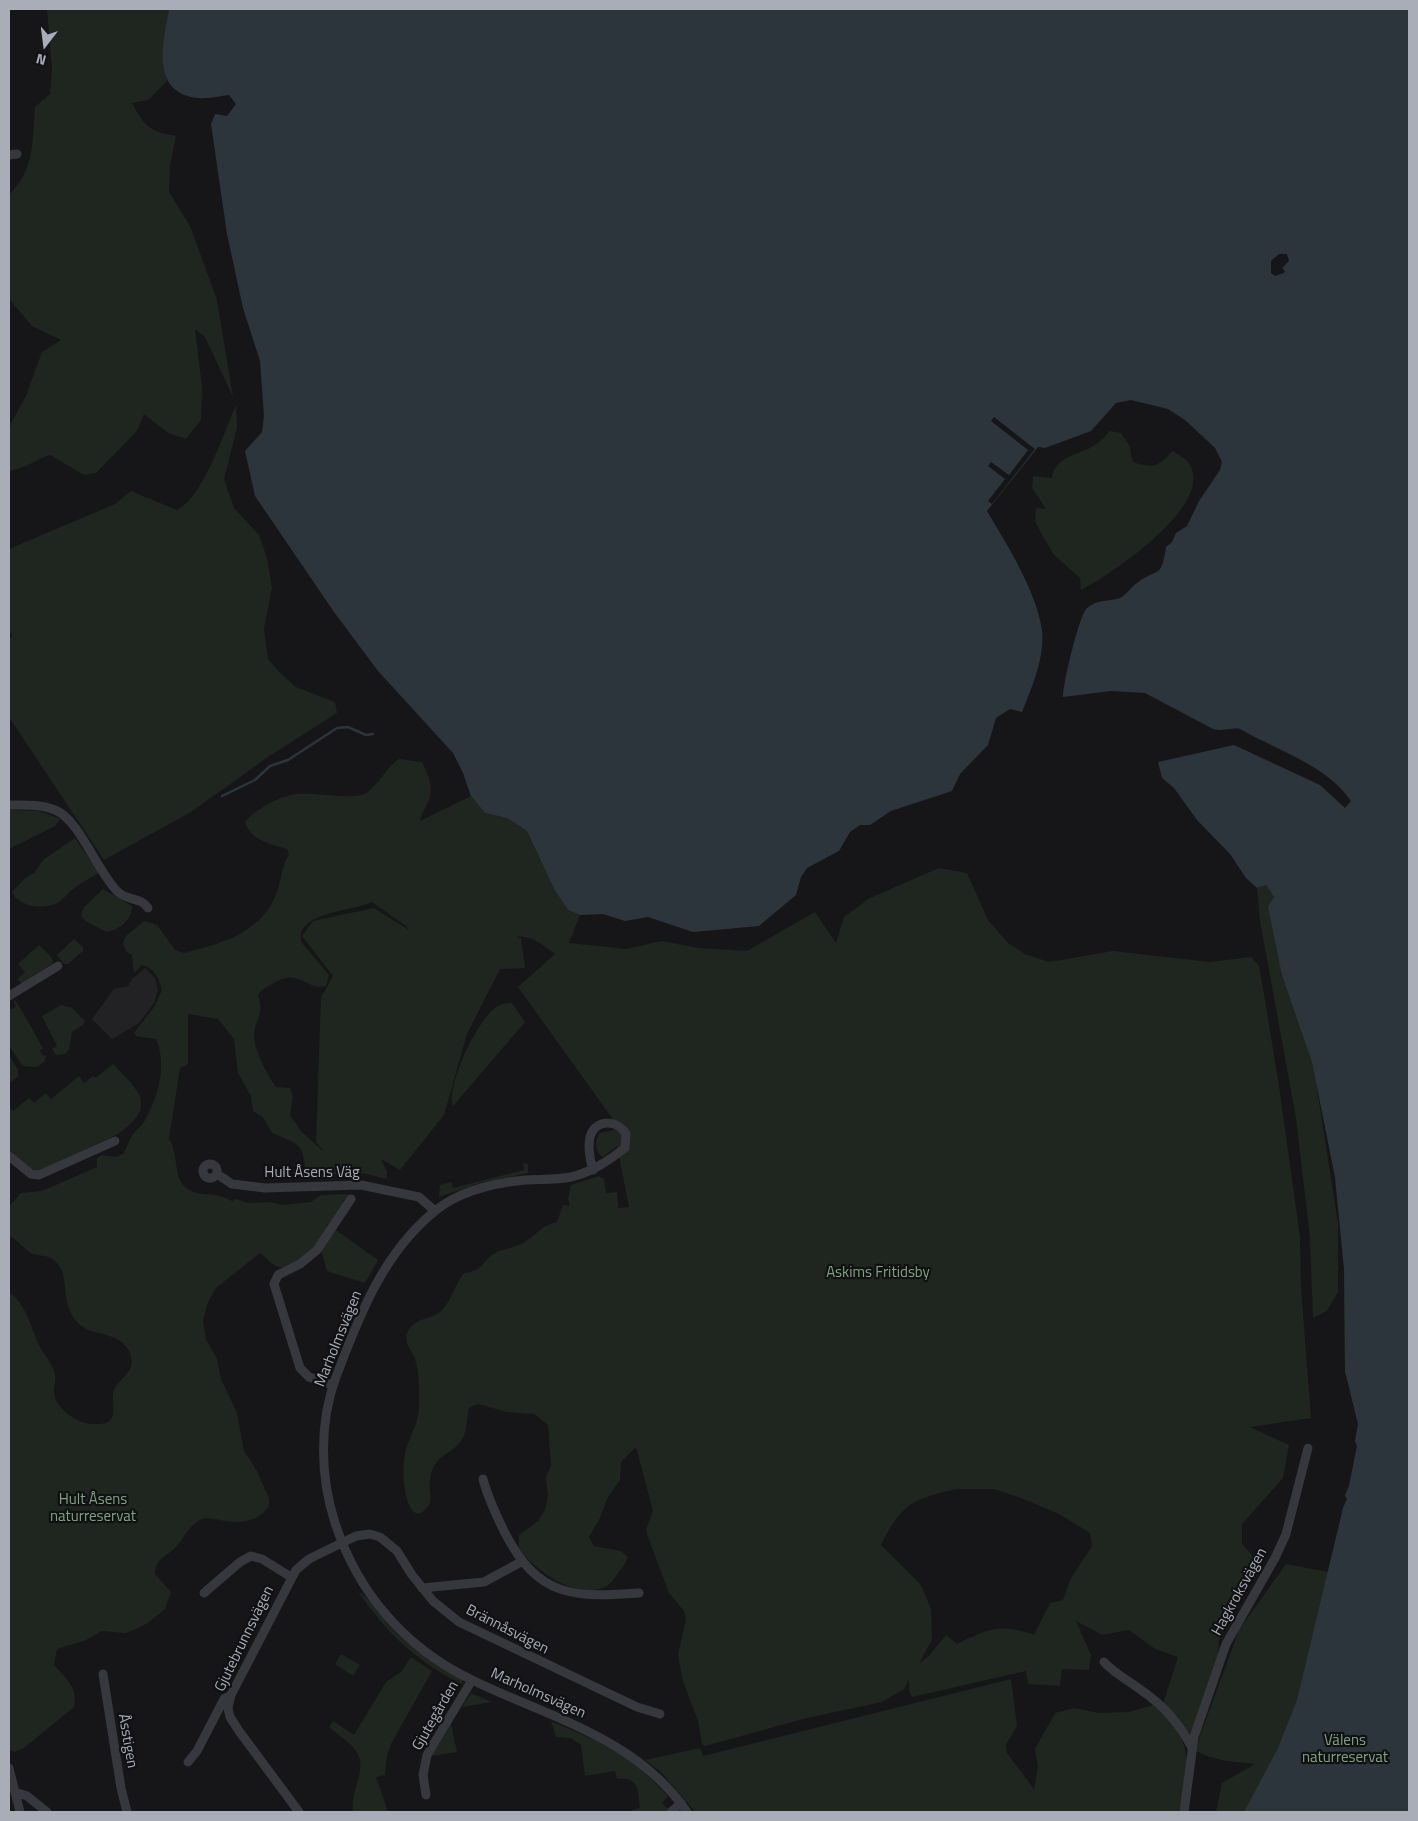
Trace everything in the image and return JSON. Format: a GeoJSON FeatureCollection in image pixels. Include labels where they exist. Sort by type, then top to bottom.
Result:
{"type":"FeatureCollection","features":[{"type":"Feature","properties":{"kind":"street"},"geometry":{"type":"LineString","coordinates":[[9,805],[39,806],[60,812],[72,823],[118,892],[143,902],[148,908]]}},
{"type":"Feature","properties":{"kind":"street"},"geometry":{"type":"LineString","coordinates":[[9,996],[58,966]]}},
{"type":"Feature","properties":{"kind":"street","name":"Marholmsvägen"},"geometry":{"type":"LineString","coordinates":[[593,1170],[590,1140],[592,1131],[602,1124],[608,1123],[620,1126],[626,1134],[625,1148],[593,1170],[571,1177],[526,1180],[483,1188],[450,1200],[435,1211],[402,1244],[364,1307],[333,1385],[325,1430],[323,1460],[328,1497],[342,1543],[365,1589],[393,1624],[428,1654],[472,1680],[540,1708],[624,1750],[647,1768],[681,1803],[687,1812]]}},
{"type":"Feature","properties":{"kind":"street"},"geometry":{"type":"LineString","coordinates":[[9,1156],[31,1174],[39,1175],[115,1141]]}},
{"type":"Feature","properties":{"kind":"street","name":"Hult Åsens Väg"},"geometry":{"type":"LineString","coordinates":[[217,1174],[232,1184],[265,1188],[361,1185],[419,1197],[435,1211]]}},
{"type":"Feature","properties":{"kind":"street"},"geometry":{"type":"LineString","coordinates":[[333,1385],[308,1377],[300,1368],[274,1284],[278,1274],[300,1264],[317,1250],[351,1200]]}},
{"type":"Feature","properties":{"kind":"street","name":"Hagkroksvägen"},"geometry":{"type":"LineString","coordinates":[[1184,1812],[1192,1748],[1226,1644],[1275,1558],[1286,1534],[1308,1448]]}},
{"type":"Feature","properties":{"kind":"street"},"geometry":{"type":"LineString","coordinates":[[483,1479],[500,1523],[522,1562],[539,1579],[566,1591],[609,1595],[640,1593]]}},
{"type":"Feature","properties":{"kind":"street","name":"Brännåsvägen"},"geometry":{"type":"LineString","coordinates":[[342,1543],[363,1534],[380,1537],[397,1551],[422,1588],[446,1612],[469,1628],[637,1707],[660,1714]]}},
{"type":"Feature","properties":{"kind":"street","name":"Gjutebrunnsvägen"},"geometry":{"type":"LineString","coordinates":[[299,1812],[230,1717],[228,1708],[231,1695],[291,1577],[309,1559],[342,1543]]}},
{"type":"Feature","properties":{"kind":"street","name":"Gjutebrunnsvägen"},"geometry":{"type":"LineString","coordinates":[[204,1593],[240,1562],[251,1556],[262,1559],[291,1577]]}},
{"type":"Feature","properties":{"kind":"street"},"geometry":{"type":"LineString","coordinates":[[422,1588],[484,1582],[522,1562]]}},
{"type":"Feature","properties":{"kind":"street"},"geometry":{"type":"LineString","coordinates":[[1104,1662],[1115,1674],[1140,1688],[1166,1711],[1177,1722],[1192,1748]]}},
{"type":"Feature","properties":{"kind":"street","name":"Åsstigen"},"geometry":{"type":"LineString","coordinates":[[103,1674],[121,1788],[128,1812]]}},
{"type":"Feature","properties":{"kind":"street","name":"Gjutegården"},"geometry":{"type":"LineString","coordinates":[[426,1795],[423,1775],[427,1755],[472,1680]]}},
{"type":"Feature","properties":{"kind":"street"},"geometry":{"type":"LineString","coordinates":[[188,1762],[197,1751],[224,1699],[231,1695]]}},
{"type":"Feature","properties":{"kind":"street"},"geometry":{"type":"LineString","coordinates":[[9,1768],[20,1812]]}},
{"type":"Feature","properties":{"kind":"street"},"geometry":{"type":"LineString","coordinates":[[15,1792],[27,1796],[47,1812]]}},
{"type":"Feature","properties":{"kind":"street"},"geometry":{"type":"LineString","coordinates":[[671,1812],[681,1803]]}},
{"type":"Feature","properties":{"kind":"shaded area"},"geometry":{"type":"Polygon","coordinates":[[[169,9],[1409,9],[1409,1812],[1244,1812],[1278,1748],[1297,1700],[1343,1508],[1347,1499],[1345,1495],[1349,1486],[1357,1446],[1355,1441],[1358,1424],[1345,1371],[1344,1269],[1335,1177],[1312,1062],[1282,975],[1268,907],[1274,897],[1266,885],[1257,888],[1246,878],[1230,854],[1197,820],[1174,788],[1162,778],[1158,762],[1234,745],[1320,785],[1345,808],[1351,801],[1341,788],[1329,778],[1300,759],[1240,729],[1213,729],[1145,693],[1111,691],[1063,697],[1072,650],[1080,623],[1087,608],[1095,603],[1120,598],[1137,583],[1160,569],[1166,547],[1172,542],[1176,533],[1187,526],[1199,501],[1220,470],[1222,462],[1215,448],[1185,420],[1168,409],[1131,400],[1116,403],[1091,431],[1045,448],[1038,447],[987,511],[1020,568],[1034,599],[1042,630],[1042,651],[1037,672],[1022,712],[1010,709],[996,718],[988,745],[960,774],[952,791],[891,811],[870,825],[860,825],[850,832],[839,851],[807,868],[801,877],[796,895],[759,926],[693,932],[648,917],[625,921],[603,914],[580,915],[568,910],[554,889],[527,831],[507,818],[485,813],[471,796],[463,773],[453,753],[378,671],[334,612],[255,496],[245,451],[262,432],[264,416],[260,361],[243,308],[227,234],[211,124],[215,114],[227,116],[236,104],[229,95],[198,98],[183,94],[172,87],[166,77],[163,64],[164,37],[169,9]],[[1279,254],[1271,261],[1271,273],[1275,276],[1284,273],[1285,271],[1282,268],[1289,261],[1287,254],[1279,254]]]}},
{"type":"Feature","properties":{"kind":"shaded area"},"geometry":{"type":"Polygon","coordinates":[[[145,968],[155,978],[158,990],[154,1003],[139,1023],[112,1039],[92,1019],[114,989],[128,986],[132,979],[145,968]]]}},
{"type":"Feature","properties":{"kind":"green space"},"geometry":{"type":"Polygon","coordinates":[[[47,9],[169,9],[164,54],[167,81],[148,100],[132,103],[149,127],[176,136],[170,166],[169,192],[190,226],[217,300],[233,397],[205,337],[195,329],[202,387],[201,420],[186,439],[168,433],[144,414],[137,431],[96,473],[84,475],[50,455],[9,471],[9,432],[11,423],[26,396],[42,352],[61,340],[32,326],[9,299],[9,195],[24,175],[28,165],[31,154],[35,107],[50,94],[52,69],[47,9]]]}},
{"type":"Feature","properties":{"kind":"green space"},"geometry":{"type":"Polygon","coordinates":[[[236,405],[237,428],[224,479],[234,508],[259,535],[267,558],[272,588],[264,629],[268,659],[296,687],[335,702],[337,713],[268,757],[191,812],[104,860],[9,717],[9,638],[12,636],[9,629],[9,549],[115,504],[131,491],[177,510],[187,503],[204,478],[236,405]]]}},
{"type":"Feature","properties":{"kind":"green space"},"geometry":{"type":"Polygon","coordinates":[[[1110,431],[1121,433],[1129,445],[1133,462],[1151,466],[1155,465],[1173,451],[1188,462],[1193,479],[1188,497],[1175,517],[1157,536],[1136,554],[1081,590],[1080,578],[1054,555],[1035,521],[1036,508],[1046,509],[1032,488],[1033,476],[1052,478],[1053,472],[1060,462],[1091,447],[1110,431]]]}},
{"type":"Feature","properties":{"kind":"green space"},"geometry":{"type":"Polygon","coordinates":[[[399,759],[422,762],[430,782],[431,792],[420,821],[471,796],[485,813],[507,818],[527,831],[554,889],[568,910],[580,915],[569,943],[626,949],[662,941],[698,948],[747,951],[815,912],[836,943],[844,917],[870,898],[939,868],[967,873],[988,920],[1008,943],[1025,954],[1049,962],[1113,951],[1210,962],[1251,957],[1259,966],[1279,1086],[1300,1237],[1301,1287],[1311,1418],[1250,1427],[1289,1445],[1283,1478],[1242,1524],[1242,1544],[1253,1556],[1250,1580],[1219,1640],[1218,1654],[1191,1736],[1163,1704],[1178,1657],[1155,1649],[1129,1630],[1102,1635],[1076,1621],[1091,1655],[1089,1670],[1062,1669],[1060,1686],[1028,1684],[1026,1671],[912,1697],[909,1690],[909,1679],[904,1689],[882,1702],[807,1718],[705,1746],[702,1744],[698,1721],[683,1681],[679,1662],[678,1654],[686,1619],[684,1611],[669,1593],[648,1537],[646,1529],[653,1511],[636,1447],[621,1462],[620,1480],[608,1497],[599,1520],[589,1537],[594,1546],[621,1551],[628,1557],[614,1579],[605,1587],[594,1590],[582,1590],[557,1581],[535,1566],[519,1548],[519,1535],[538,1521],[545,1510],[548,1496],[546,1478],[551,1465],[548,1425],[534,1414],[507,1412],[478,1404],[469,1408],[466,1429],[461,1441],[440,1458],[433,1467],[430,1481],[431,1497],[429,1506],[419,1514],[413,1512],[405,1492],[404,1475],[405,1453],[419,1409],[417,1365],[406,1337],[410,1329],[417,1322],[435,1315],[444,1308],[464,1273],[480,1268],[495,1253],[521,1244],[543,1228],[557,1222],[563,1205],[570,1206],[568,1199],[571,1185],[599,1176],[604,1179],[606,1193],[617,1192],[618,1208],[629,1207],[617,1146],[603,1157],[598,1153],[596,1146],[600,1133],[614,1130],[612,1118],[518,987],[555,954],[537,941],[527,937],[516,937],[521,938],[525,968],[500,969],[467,1034],[444,1115],[400,1170],[381,1159],[387,1172],[387,1179],[352,1172],[338,1173],[332,1176],[324,1171],[315,1179],[306,1176],[304,1157],[299,1147],[290,1140],[272,1133],[263,1117],[253,1111],[251,1096],[238,1073],[234,1039],[218,1019],[188,1014],[188,1064],[180,1068],[169,1139],[174,1152],[178,1175],[185,1187],[196,1193],[220,1196],[232,1201],[236,1199],[248,1203],[270,1202],[282,1205],[311,1202],[321,1195],[349,1194],[320,1240],[300,1261],[290,1266],[279,1267],[271,1263],[260,1253],[216,1288],[208,1302],[203,1321],[206,1339],[217,1359],[221,1379],[237,1413],[244,1451],[257,1471],[269,1498],[269,1506],[260,1515],[244,1522],[207,1518],[193,1525],[177,1546],[161,1560],[155,1570],[155,1574],[171,1592],[165,1609],[148,1623],[125,1633],[102,1631],[86,1640],[57,1649],[54,1665],[73,1689],[75,1695],[74,1707],[24,1748],[15,1752],[9,1750],[9,1292],[20,1303],[40,1347],[54,1370],[54,1392],[58,1404],[74,1418],[92,1424],[108,1422],[112,1418],[113,1396],[116,1385],[132,1364],[129,1351],[119,1340],[86,1329],[73,1316],[66,1298],[62,1271],[58,1264],[49,1257],[33,1254],[26,1250],[9,1236],[9,1206],[21,1193],[42,1191],[97,1167],[97,1158],[102,1155],[116,1157],[123,1154],[133,1134],[144,1122],[150,1110],[160,1080],[161,1059],[159,1049],[156,1039],[136,1036],[134,1033],[154,1007],[162,990],[158,978],[146,966],[142,965],[134,973],[132,955],[126,951],[123,943],[126,936],[144,921],[157,925],[175,950],[184,953],[211,946],[237,936],[248,929],[268,910],[275,897],[289,854],[287,849],[267,843],[256,837],[245,822],[266,805],[291,795],[361,795],[370,790],[399,759]],[[372,902],[315,919],[306,925],[301,933],[302,943],[329,975],[326,986],[319,987],[290,977],[270,985],[258,995],[260,1012],[254,1036],[259,1055],[276,1087],[290,1088],[293,1096],[290,1115],[301,1131],[325,1153],[316,1142],[321,997],[333,976],[302,936],[313,921],[374,908],[409,930],[372,902]],[[957,1489],[930,1496],[910,1505],[895,1520],[881,1545],[921,1585],[931,1609],[932,1640],[919,1663],[928,1657],[946,1635],[957,1644],[994,1629],[1012,1629],[1034,1635],[1050,1603],[1063,1600],[1071,1578],[1092,1546],[1090,1533],[1059,1514],[994,1489],[957,1489]]]}},
{"type":"Feature","properties":{"kind":"green space"},"geometry":{"type":"Polygon","coordinates":[[[9,810],[40,811],[60,819],[55,826],[9,849],[9,810]]]}},
{"type":"Feature","properties":{"kind":"green space"},"geometry":{"type":"Polygon","coordinates":[[[75,838],[99,873],[75,887],[59,902],[52,905],[32,906],[25,904],[15,897],[12,892],[24,879],[34,873],[43,860],[75,838]]]}},
{"type":"Feature","properties":{"kind":"green space","name":"Välens naturreservat"},"geometry":{"type":"Polygon","coordinates":[[[1266,885],[1274,897],[1269,907],[1409,957],[1409,1812],[1216,1812],[1222,1783],[1255,1764],[1217,1759],[1196,1751],[1239,1630],[1286,1564],[1329,1572],[1343,1508],[1347,1499],[1345,1495],[1349,1486],[1357,1446],[1355,1441],[1358,1424],[1345,1371],[1344,1269],[1335,1177],[1315,1076],[1338,1223],[1338,1292],[1327,1311],[1313,1318],[1310,1238],[1296,1118],[1260,921],[1257,888],[1266,885]]]}},
{"type":"Feature","properties":{"kind":"green space"},"geometry":{"type":"Polygon","coordinates":[[[103,889],[132,906],[128,920],[116,929],[107,932],[85,921],[81,915],[84,907],[103,889]]]}},
{"type":"Feature","properties":{"kind":"green space"},"geometry":{"type":"Polygon","coordinates":[[[74,939],[83,947],[83,951],[68,964],[64,964],[57,955],[74,939]]]}},
{"type":"Feature","properties":{"kind":"green space"},"geometry":{"type":"Polygon","coordinates":[[[39,945],[52,958],[53,963],[21,984],[18,979],[25,972],[18,964],[39,945]]]}},
{"type":"Feature","properties":{"kind":"green space"},"geometry":{"type":"Polygon","coordinates":[[[13,999],[16,1001],[43,1048],[40,1050],[42,1055],[46,1056],[45,1061],[37,1067],[23,1066],[9,1046],[9,1010],[16,1007],[13,999]]]}},
{"type":"Feature","properties":{"kind":"green space"},"geometry":{"type":"Polygon","coordinates":[[[512,1003],[525,1022],[453,1106],[452,1097],[458,1070],[479,1026],[498,1006],[512,1003]]]}},
{"type":"Feature","properties":{"kind":"green space"},"geometry":{"type":"Polygon","coordinates":[[[61,1005],[72,1008],[85,1021],[83,1025],[72,1032],[69,1050],[65,1054],[56,1055],[52,1049],[57,1046],[42,1016],[61,1005]]]}},
{"type":"Feature","properties":{"kind":"green space"},"geometry":{"type":"Polygon","coordinates":[[[9,1055],[18,1070],[18,1076],[9,1084],[9,1055]]]}},
{"type":"Feature","properties":{"kind":"green space"},"geometry":{"type":"Polygon","coordinates":[[[113,1064],[131,1083],[141,1099],[138,1115],[118,1134],[39,1171],[29,1168],[9,1150],[9,1107],[13,1111],[29,1098],[34,1103],[46,1093],[51,1099],[79,1076],[84,1083],[93,1076],[95,1078],[113,1064]]]}},
{"type":"Feature","properties":{"kind":"green space"},"geometry":{"type":"Polygon","coordinates":[[[523,1163],[528,1164],[528,1173],[480,1183],[439,1197],[440,1185],[451,1182],[453,1188],[524,1170],[523,1163]]]}},
{"type":"Feature","properties":{"kind":"green space"},"geometry":{"type":"Polygon","coordinates":[[[336,1230],[378,1260],[365,1283],[327,1271],[321,1250],[336,1230]]]}},
{"type":"Feature","properties":{"kind":"green space"},"geometry":{"type":"Polygon","coordinates":[[[358,1591],[402,1638],[426,1657],[461,1679],[464,1685],[432,1667],[404,1645],[368,1606],[358,1591]]]}},
{"type":"Feature","properties":{"kind":"green space"},"geometry":{"type":"Polygon","coordinates":[[[341,1654],[360,1665],[353,1676],[335,1664],[341,1654]]]}},
{"type":"Feature","properties":{"kind":"green space"},"geometry":{"type":"Polygon","coordinates":[[[411,1657],[432,1671],[391,1744],[387,1756],[385,1775],[376,1777],[388,1812],[353,1812],[354,1797],[360,1773],[359,1758],[351,1745],[329,1727],[333,1721],[354,1735],[386,1682],[401,1672],[411,1657]]]}},
{"type":"Feature","properties":{"kind":"green space"},"geometry":{"type":"Polygon","coordinates":[[[1011,1679],[1017,1726],[1006,1745],[1007,1753],[1034,1789],[1038,1767],[1035,1749],[1055,1713],[1074,1708],[1099,1713],[1129,1712],[1153,1705],[1167,1717],[1183,1741],[1187,1766],[1181,1812],[695,1812],[661,1772],[645,1760],[700,1748],[703,1756],[1011,1679]]]}},
{"type":"Feature","properties":{"kind":"green space"},"geometry":{"type":"Polygon","coordinates":[[[471,1693],[492,1702],[462,1707],[471,1693]]]}},
{"type":"Feature","properties":{"kind":"green space"},"geometry":{"type":"Polygon","coordinates":[[[551,1721],[599,1742],[637,1765],[668,1796],[662,1803],[668,1809],[665,1812],[632,1812],[632,1810],[640,1808],[638,1791],[633,1782],[617,1779],[615,1771],[585,1776],[581,1745],[571,1738],[556,1737],[551,1721]]]}},
{"type":"Feature","properties":{"kind":"green space"},"geometry":{"type":"Polygon","coordinates":[[[451,1724],[457,1752],[431,1756],[451,1724]]]}},
{"type":"Feature","properties":{"kind":"pier"},"geometry":{"type":"Polygon","coordinates":[[[994,417],[1035,449],[992,504],[988,501],[1005,479],[988,466],[991,462],[1009,475],[1028,450],[991,421],[994,417]]]}},
{"type":"Feature","properties":{"kind":"waterway"},"geometry":{"type":"LineString","coordinates":[[222,796],[255,780],[270,766],[288,760],[337,728],[348,727],[366,735],[373,734]]}},
{"type":"Feature","properties":{"kind":"park label","name":"Askims Fritidsby"},"geometry":{"type":"Point","coordinates":[878,1273]}},
{"type":"Feature","properties":{"kind":"park label","name":"Hult Åsens naturreservat"},"geometry":{"type":"Point","coordinates":[93,1508]}}]}
